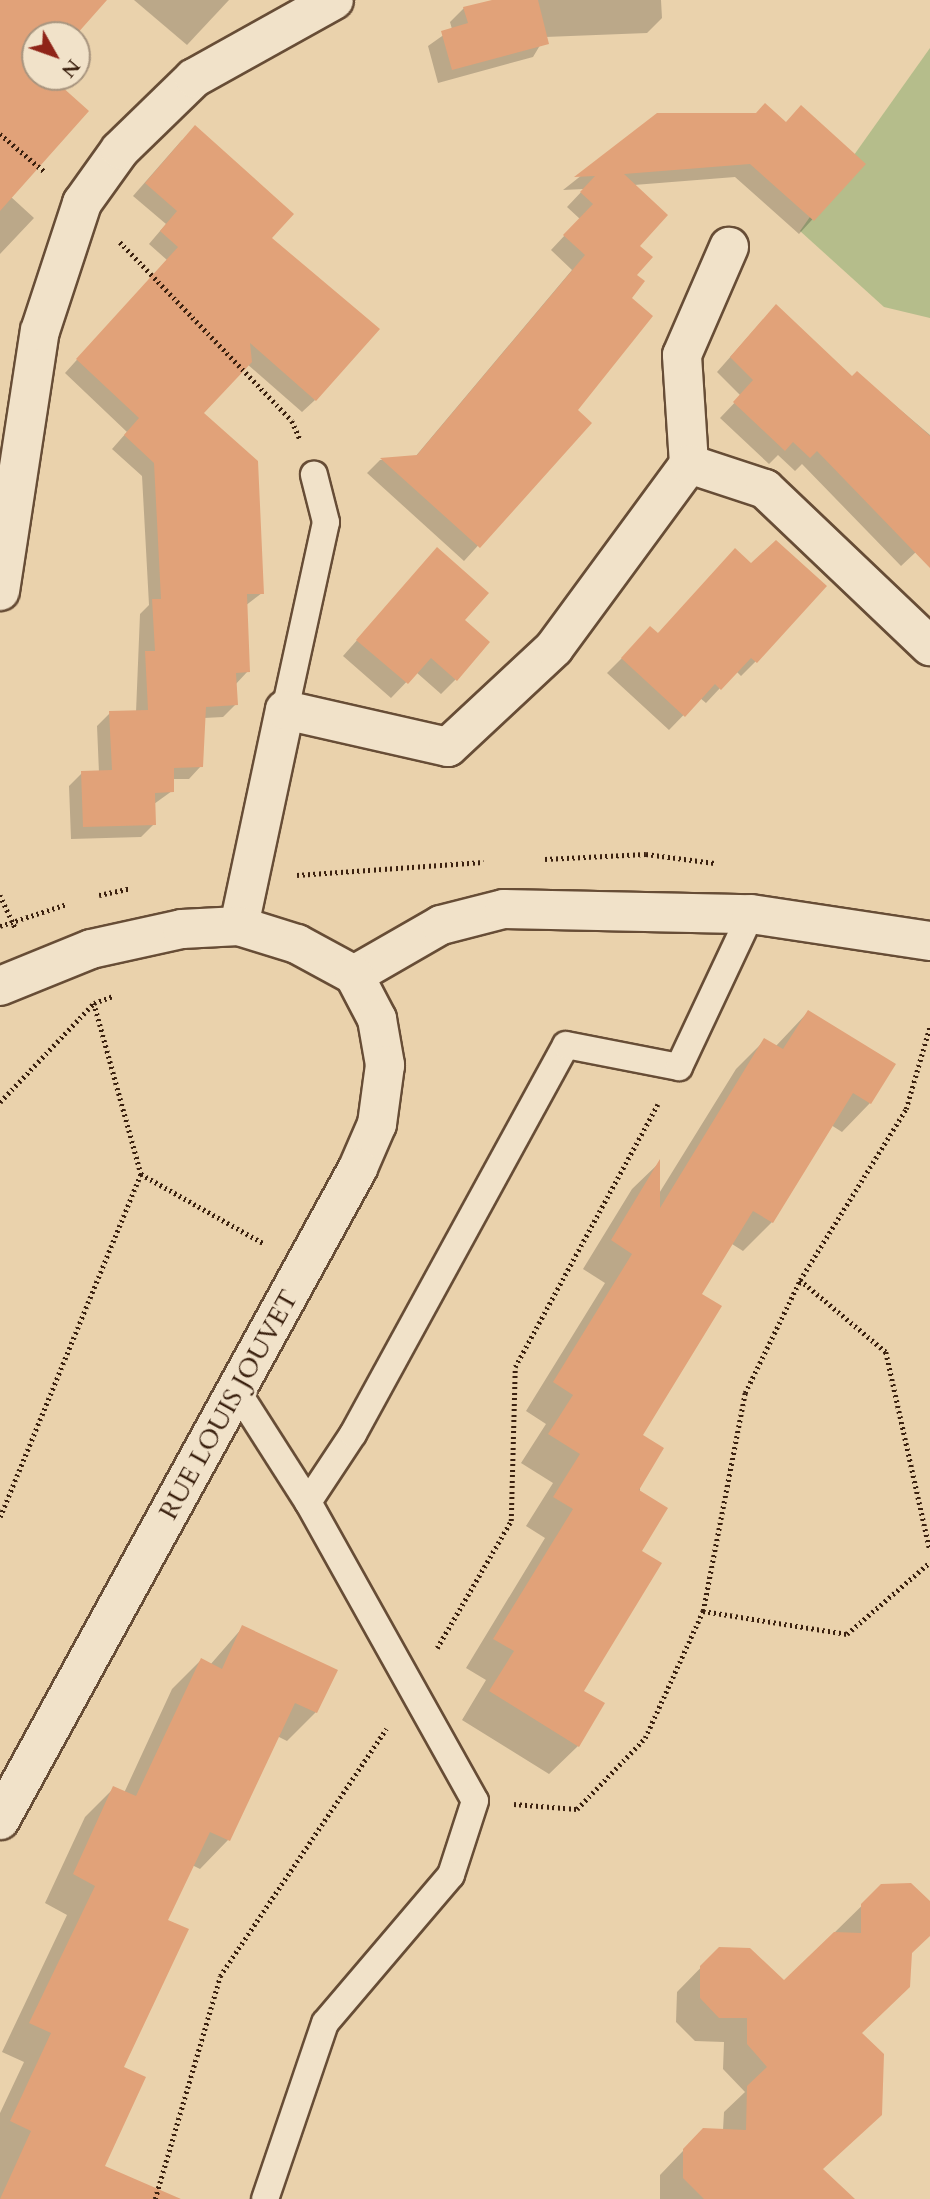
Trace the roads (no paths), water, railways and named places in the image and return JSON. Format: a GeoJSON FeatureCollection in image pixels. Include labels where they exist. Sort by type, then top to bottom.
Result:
{"type":"FeatureCollection","features":[{"type":"Feature","properties":{"kind":"street"},"geometry":{"type":"LineString","coordinates":[[0,591],[40,331],[82,203],[120,150],[194,78],[334,0]]}},
{"type":"Feature","properties":{"kind":"street"},"geometry":{"type":"LineString","coordinates":[[239,926],[285,710],[448,747],[554,648],[689,464],[682,355],[729,247]]}},
{"type":"Feature","properties":{"kind":"street"},"geometry":{"type":"LineString","coordinates":[[689,464],[765,489],[930,646]]}},
{"type":"Feature","properties":{"kind":"street"},"geometry":{"type":"LineString","coordinates":[[0,986],[92,948],[182,929],[239,926],[297,944],[354,975],[408,941],[477,912],[751,914],[930,941]]}},
{"type":"Feature","properties":{"kind":"street","name":"RUE LOUIS JOUVET"},"geometry":{"type":"LineString","coordinates":[[0,1820],[305,1266],[377,1124],[383,1054],[377,1019],[354,975]]}},
{"type":"Feature","properties":{"kind":"lane"},"geometry":{"type":"LineString","coordinates":[[285,710],[326,522],[314,475]]}},
{"type":"Feature","properties":{"kind":"lane"},"geometry":{"type":"LineString","coordinates":[[309,1502],[353,1434],[566,1045],[679,1066],[751,914]]}},
{"type":"Feature","properties":{"kind":"lane"},"geometry":{"type":"LineString","coordinates":[[237,1391],[309,1502],[475,1801],[451,1875],[325,2023],[265,2199]]}}]}
